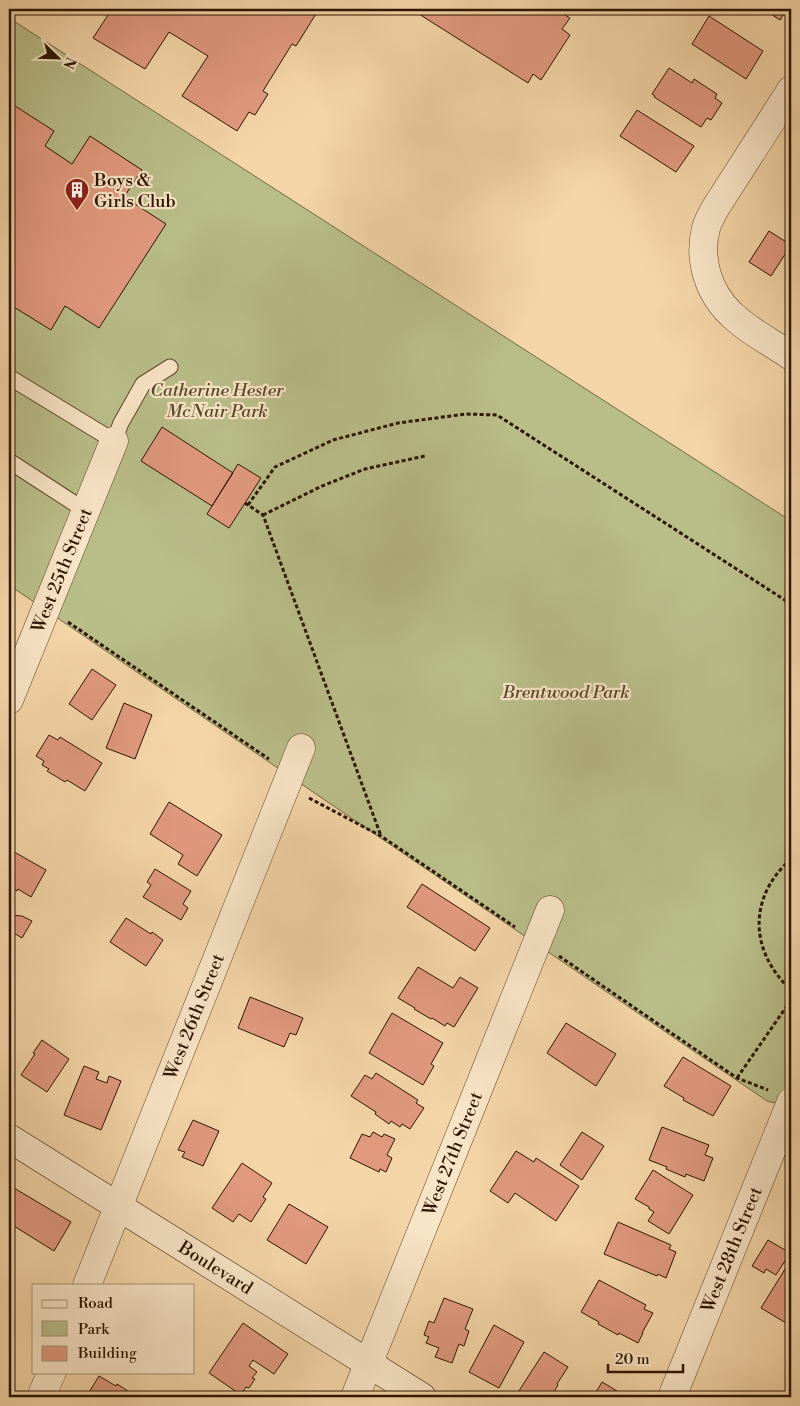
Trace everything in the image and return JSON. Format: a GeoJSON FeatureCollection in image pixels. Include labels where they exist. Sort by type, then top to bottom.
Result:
{"type":"FeatureCollection","features":[{"type":"Feature","properties":{"kind":"street"},"geometry":{"type":"LineString","coordinates":[[791,90],[716,207],[706,226],[703,244],[704,262],[709,281],[729,313],[791,356]]}},
{"type":"Feature","properties":{"kind":"street","name":"West 25th Street"},"geometry":{"type":"LineString","coordinates":[[9,700],[114,441]]}},
{"type":"Feature","properties":{"kind":"street","name":"West 26th Street"},"geometry":{"type":"LineString","coordinates":[[87,1284],[301,748]]}},
{"type":"Feature","properties":{"kind":"street","name":"West 27th Street"},"geometry":{"type":"LineString","coordinates":[[356,1397],[550,910]]}},
{"type":"Feature","properties":{"kind":"street","name":"West 28th Street"},"geometry":{"type":"LineString","coordinates":[[672,1397],[784,1098]]}},
{"type":"Feature","properties":{"kind":"street","name":"Boulevard"},"geometry":{"type":"LineString","coordinates":[[9,1138],[422,1397]]}},
{"type":"Feature","properties":{"kind":"street"},"geometry":{"type":"LineString","coordinates":[[41,1397],[51,1374]]}},
{"type":"Feature","properties":{"kind":"lane"},"geometry":{"type":"LineString","coordinates":[[9,377],[114,441],[121,423],[143,384],[170,367]]}},
{"type":"Feature","properties":{"kind":"lane"},"geometry":{"type":"LineString","coordinates":[[9,461],[86,511]]}},
{"type":"Feature","properties":{"kind":"path"},"geometry":{"type":"LineString","coordinates":[[381,836],[263,516],[246,504],[275,466],[333,440],[398,423],[466,414],[497,415],[791,604]]}},
{"type":"Feature","properties":{"kind":"path"},"geometry":{"type":"LineString","coordinates":[[263,516],[322,486],[365,469],[424,456]]}},
{"type":"Feature","properties":{"kind":"path"},"geometry":{"type":"LineString","coordinates":[[66,620],[274,763]]}},
{"type":"Feature","properties":{"kind":"path"},"geometry":{"type":"LineString","coordinates":[[302,794],[381,836],[518,929]]}},
{"type":"Feature","properties":{"kind":"path"},"geometry":{"type":"LineString","coordinates":[[791,859],[771,882],[760,914],[759,932],[769,964],[791,990]]}},
{"type":"Feature","properties":{"kind":"path"},"geometry":{"type":"LineString","coordinates":[[552,952],[737,1078],[784,1098]]}},
{"type":"Feature","properties":{"kind":"path"},"geometry":{"type":"LineString","coordinates":[[737,1078],[791,1000]]}},
{"type":"Feature","properties":{"kind":"path"},"geometry":{"type":"LineString","coordinates":[[785,1009],[791,1013]]}},
{"type":"Feature","properties":{"kind":"green space"},"geometry":{"type":"Polygon","coordinates":[[[9,18],[791,521],[791,1107],[767,1101],[9,585],[9,18]]]}},
{"type":"Feature","properties":{"kind":"building"},"geometry":{"type":"Polygon","coordinates":[[[112,9],[319,9],[296,46],[292,44],[263,91],[268,94],[255,115],[249,112],[237,131],[182,96],[208,56],[169,32],[145,69],[93,38],[112,9]]]}},
{"type":"Feature","properties":{"kind":"building"},"geometry":{"type":"Polygon","coordinates":[[[411,9],[555,9],[570,18],[562,29],[570,35],[541,80],[533,74],[528,83],[411,9]]]}},
{"type":"Feature","properties":{"kind":"building"},"geometry":{"type":"Polygon","coordinates":[[[763,9],[787,9],[780,20],[763,9]]]}},
{"type":"Feature","properties":{"kind":"building"},"geometry":{"type":"Polygon","coordinates":[[[709,16],[763,51],[746,79],[692,44],[709,16]]]}},
{"type":"Feature","properties":{"kind":"building"},"geometry":{"type":"Polygon","coordinates":[[[669,68],[692,83],[694,79],[717,94],[715,98],[722,103],[711,120],[707,118],[701,127],[652,94],[669,68]]]}},
{"type":"Feature","properties":{"kind":"building","name":"Boys & Girls Club"},"geometry":{"type":"Polygon","coordinates":[[[9,102],[54,131],[45,146],[72,164],[90,136],[142,170],[124,197],[166,224],[99,328],[65,306],[51,330],[9,304],[9,102]]]}},
{"type":"Feature","properties":{"kind":"building"},"geometry":{"type":"Polygon","coordinates":[[[637,110],[694,146],[676,172],[620,136],[637,110]]]}},
{"type":"Feature","properties":{"kind":"building"},"geometry":{"type":"Polygon","coordinates":[[[769,231],[791,245],[771,276],[749,262],[769,231]]]}},
{"type":"Feature","properties":{"kind":"building"},"geometry":{"type":"Polygon","coordinates":[[[162,427],[233,473],[212,506],[141,461],[162,427]]]}},
{"type":"Feature","properties":{"kind":"building"},"geometry":{"type":"Polygon","coordinates":[[[238,464],[261,478],[229,528],[207,514],[238,464]]]}},
{"type":"Feature","properties":{"kind":"building"},"geometry":{"type":"Polygon","coordinates":[[[92,669],[116,685],[92,720],[69,704],[92,669]]]}},
{"type":"Feature","properties":{"kind":"building"},"geometry":{"type":"Polygon","coordinates":[[[124,703],[152,715],[135,759],[106,748],[124,703]]]}},
{"type":"Feature","properties":{"kind":"building"},"geometry":{"type":"Polygon","coordinates":[[[49,735],[58,740],[60,737],[102,763],[85,791],[47,771],[49,769],[42,765],[44,761],[36,756],[49,735]]]}},
{"type":"Feature","properties":{"kind":"building"},"geometry":{"type":"Polygon","coordinates":[[[169,802],[222,835],[197,876],[178,864],[183,855],[150,834],[169,802]]]}},
{"type":"Feature","properties":{"kind":"building"},"geometry":{"type":"Polygon","coordinates":[[[9,849],[46,870],[31,897],[18,889],[17,891],[9,887],[9,849]]]}},
{"type":"Feature","properties":{"kind":"building"},"geometry":{"type":"Polygon","coordinates":[[[155,869],[191,891],[183,904],[188,908],[181,920],[143,897],[151,885],[147,882],[155,869]]]}},
{"type":"Feature","properties":{"kind":"building"},"geometry":{"type":"Polygon","coordinates":[[[422,884],[490,928],[475,951],[407,907],[422,884]]]}},
{"type":"Feature","properties":{"kind":"building"},"geometry":{"type":"Polygon","coordinates":[[[9,903],[15,907],[10,915],[22,916],[32,921],[22,938],[9,930],[9,903]]]}},
{"type":"Feature","properties":{"kind":"building"},"geometry":{"type":"Polygon","coordinates":[[[126,918],[163,940],[146,966],[110,942],[126,918]]]}},
{"type":"Feature","properties":{"kind":"building"},"geometry":{"type":"Polygon","coordinates":[[[418,967],[453,988],[460,977],[478,988],[454,1027],[447,1023],[445,1026],[431,1019],[398,998],[418,967]]]}},
{"type":"Feature","properties":{"kind":"building"},"geometry":{"type":"Polygon","coordinates":[[[250,997],[303,1018],[296,1035],[290,1033],[284,1047],[238,1028],[250,997]]]}},
{"type":"Feature","properties":{"kind":"building"},"geometry":{"type":"Polygon","coordinates":[[[392,1013],[443,1043],[431,1064],[434,1066],[423,1085],[369,1053],[392,1013]]]}},
{"type":"Feature","properties":{"kind":"building"},"geometry":{"type":"Polygon","coordinates":[[[566,1023],[616,1054],[596,1086],[547,1053],[566,1023]]]}},
{"type":"Feature","properties":{"kind":"building"},"geometry":{"type":"Polygon","coordinates":[[[42,1040],[69,1059],[47,1092],[21,1075],[42,1040]]]}},
{"type":"Feature","properties":{"kind":"building"},"geometry":{"type":"Polygon","coordinates":[[[683,1057],[731,1086],[713,1116],[683,1100],[684,1098],[664,1086],[683,1057]]]}},
{"type":"Feature","properties":{"kind":"building"},"geometry":{"type":"Polygon","coordinates":[[[84,1066],[99,1072],[96,1079],[107,1083],[109,1076],[121,1081],[101,1130],[64,1115],[84,1066]]]}},
{"type":"Feature","properties":{"kind":"building"},"geometry":{"type":"Polygon","coordinates":[[[376,1073],[418,1100],[416,1103],[424,1108],[410,1129],[402,1124],[400,1127],[391,1121],[389,1124],[375,1114],[376,1112],[351,1096],[365,1075],[372,1079],[376,1073]]]}},
{"type":"Feature","properties":{"kind":"building"},"geometry":{"type":"Polygon","coordinates":[[[193,1120],[219,1131],[203,1166],[182,1157],[185,1152],[178,1150],[193,1120]]]}},
{"type":"Feature","properties":{"kind":"building"},"geometry":{"type":"Polygon","coordinates":[[[662,1127],[709,1145],[705,1155],[713,1158],[704,1181],[686,1174],[685,1177],[649,1160],[662,1127]]]}},
{"type":"Feature","properties":{"kind":"building"},"geometry":{"type":"Polygon","coordinates":[[[373,1132],[382,1137],[384,1134],[395,1139],[387,1155],[392,1158],[386,1172],[380,1169],[379,1172],[350,1158],[362,1134],[370,1137],[373,1132]]]}},
{"type":"Feature","properties":{"kind":"building"},"geometry":{"type":"Polygon","coordinates":[[[582,1132],[604,1146],[582,1180],[560,1165],[582,1132]]]}},
{"type":"Feature","properties":{"kind":"building"},"geometry":{"type":"Polygon","coordinates":[[[516,1151],[534,1162],[536,1158],[579,1186],[556,1221],[515,1193],[508,1203],[490,1191],[516,1151]]]}},
{"type":"Feature","properties":{"kind":"building"},"geometry":{"type":"Polygon","coordinates":[[[242,1163],[272,1183],[263,1197],[266,1199],[251,1222],[239,1214],[233,1222],[212,1208],[242,1163]]]}},
{"type":"Feature","properties":{"kind":"building"},"geometry":{"type":"Polygon","coordinates":[[[653,1170],[693,1195],[669,1234],[648,1221],[654,1212],[635,1199],[653,1170]]]}},
{"type":"Feature","properties":{"kind":"building"},"geometry":{"type":"Polygon","coordinates":[[[9,1185],[71,1222],[54,1251],[9,1223],[9,1185]]]}},
{"type":"Feature","properties":{"kind":"building"},"geometry":{"type":"Polygon","coordinates":[[[289,1204],[328,1227],[306,1264],[267,1240],[289,1204]]]}},
{"type":"Feature","properties":{"kind":"building"},"geometry":{"type":"Polygon","coordinates":[[[618,1222],[671,1245],[669,1249],[676,1252],[666,1278],[604,1254],[618,1222]]]}},
{"type":"Feature","properties":{"kind":"building"},"geometry":{"type":"Polygon","coordinates":[[[768,1240],[790,1253],[776,1275],[766,1269],[764,1273],[752,1266],[768,1240]]]}},
{"type":"Feature","properties":{"kind":"building"},"geometry":{"type":"Polygon","coordinates":[[[791,1262],[791,1326],[761,1308],[791,1262]]]}},
{"type":"Feature","properties":{"kind":"building"},"geometry":{"type":"Polygon","coordinates":[[[599,1280],[646,1305],[644,1309],[653,1313],[638,1343],[619,1333],[618,1335],[581,1312],[599,1280]]]}},
{"type":"Feature","properties":{"kind":"building"},"geometry":{"type":"Polygon","coordinates":[[[444,1298],[473,1309],[465,1329],[469,1331],[464,1346],[459,1344],[452,1363],[435,1357],[439,1348],[426,1343],[429,1337],[424,1335],[429,1321],[434,1323],[444,1298]]]}},
{"type":"Feature","properties":{"kind":"building"},"geometry":{"type":"Polygon","coordinates":[[[243,1323],[288,1354],[274,1374],[253,1360],[249,1366],[257,1372],[252,1378],[255,1379],[249,1388],[246,1387],[241,1395],[209,1373],[243,1323]]]}},
{"type":"Feature","properties":{"kind":"building"},"geometry":{"type":"Polygon","coordinates":[[[494,1325],[524,1342],[499,1388],[469,1372],[494,1325]]]}},
{"type":"Feature","properties":{"kind":"building"},"geometry":{"type":"Polygon","coordinates":[[[544,1352],[568,1367],[551,1397],[515,1397],[544,1352]]]}},
{"type":"Feature","properties":{"kind":"building"},"geometry":{"type":"Polygon","coordinates":[[[99,1376],[116,1386],[117,1384],[134,1397],[86,1397],[99,1376]]]}},
{"type":"Feature","properties":{"kind":"building"},"geometry":{"type":"Polygon","coordinates":[[[602,1382],[627,1397],[593,1397],[602,1382]]]}},
{"type":"Feature","properties":{"kind":"place","name":"Boys & Girls Club"},"geometry":{"type":"Point","coordinates":[77,211]}},
{"type":"Feature","properties":{"kind":"park label","name":"Catherine Hester McNair Park"},"geometry":{"type":"Point","coordinates":[217,400]}},
{"type":"Feature","properties":{"kind":"park label","name":"Brentwood Park"},"geometry":{"type":"Point","coordinates":[566,692]}}]}
